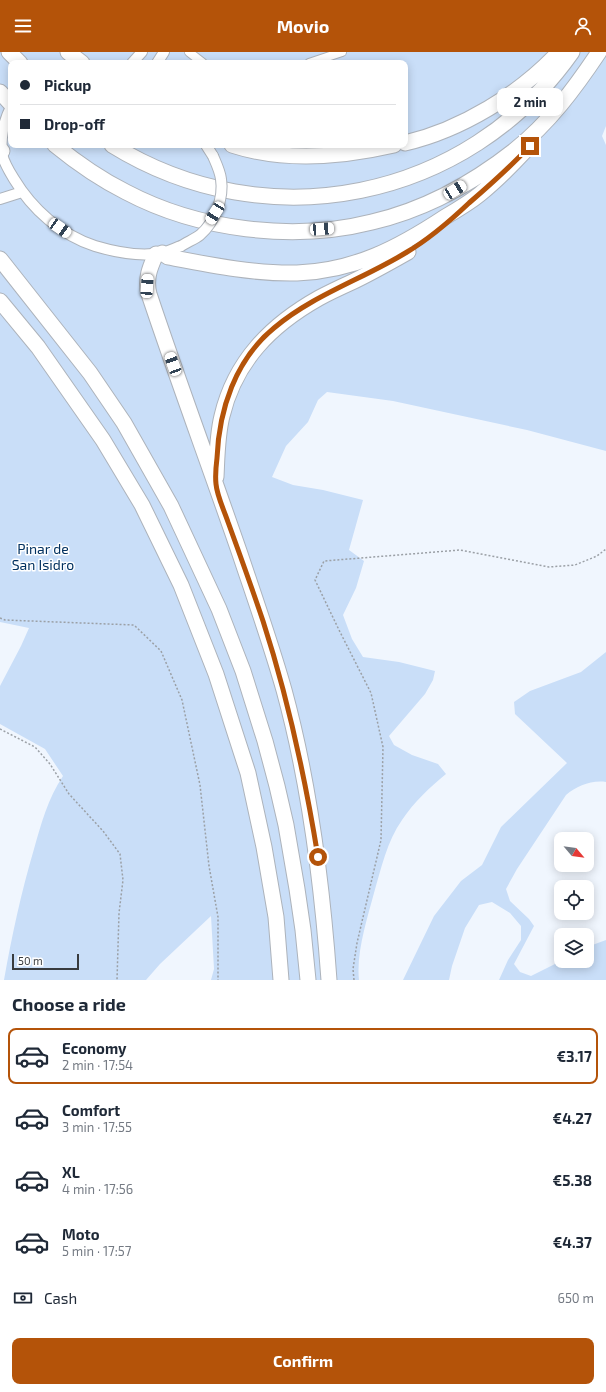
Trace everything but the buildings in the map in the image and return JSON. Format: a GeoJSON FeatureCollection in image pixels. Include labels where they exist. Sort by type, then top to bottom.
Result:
{"type":"FeatureCollection","features":[{"type":"Feature","properties":{"kind":"highway"},"geometry":{"type":"LineString","coordinates":[[9,52],[17,60]]}},
{"type":"Feature","properties":{"kind":"highway"},"geometry":{"type":"LineString","coordinates":[[68,52],[78,60]]}},
{"type":"Feature","properties":{"kind":"highway"},"geometry":{"type":"LineString","coordinates":[[408,142],[436,133],[486,110],[531,79],[559,52]]}},
{"type":"Feature","properties":{"kind":"highway"},"geometry":{"type":"LineString","coordinates":[[117,148],[150,167],[207,187],[245,194],[304,197],[331,196],[372,188],[396,182],[425,171],[451,159],[478,143],[518,112],[555,75],[572,52]]}},
{"type":"Feature","properties":{"kind":"highway"},"geometry":{"type":"LineString","coordinates":[[59,148],[79,164],[126,193],[187,217],[257,230],[295,231],[336,228],[372,222],[409,211],[455,190],[476,178],[515,150],[555,112],[599,52]]}},
{"type":"Feature","properties":{"kind":"highway"},"geometry":{"type":"LineString","coordinates":[[0,92],[8,101]]}},
{"type":"Feature","properties":{"kind":"highway"},"geometry":{"type":"LineString","coordinates":[[216,486],[218,436],[225,404],[235,379],[251,352],[258,344],[274,328],[299,309],[408,252],[446,224],[502,174],[549,128],[555,112]]}},
{"type":"Feature","properties":{"kind":"highway"},"geometry":{"type":"LineString","coordinates":[[240,148],[288,155],[350,153],[381,148]]}},
{"type":"Feature","properties":{"kind":"highway"},"geometry":{"type":"LineString","coordinates":[[329,980],[318,857],[312,818],[284,691],[266,630],[149,294],[147,277],[150,266],[159,253],[168,257],[264,272],[298,273],[332,270],[373,258],[418,236],[479,195]]}},
{"type":"Feature","properties":{"kind":"highway"},"geometry":{"type":"LineString","coordinates":[[0,259],[90,373],[124,423],[171,506],[219,609],[243,671],[277,786],[286,826],[297,889],[308,980]]}},
{"type":"Feature","properties":{"kind":"highway"},"geometry":{"type":"LineString","coordinates":[[0,301],[38,347],[103,440],[142,505],[181,585],[216,674],[248,773],[264,847],[276,917],[281,980]]}},
{"type":"Feature","properties":{"kind":"street"},"geometry":{"type":"LineString","coordinates":[[135,60],[142,52]]}},
{"type":"Feature","properties":{"kind":"street"},"geometry":{"type":"LineString","coordinates":[[189,52],[199,60]]}},
{"type":"Feature","properties":{"kind":"street"},"geometry":{"type":"LineString","coordinates":[[318,60],[342,52]]}},
{"type":"Feature","properties":{"kind":"street"},"geometry":{"type":"LineString","coordinates":[[8,115],[3,128],[1,150],[6,166],[22,192],[49,220],[70,234],[94,246],[129,254],[159,253],[181,246],[200,235],[215,213],[220,200],[221,178],[213,156],[208,148]]}},
{"type":"Feature","properties":{"kind":"street"},"geometry":{"type":"LineString","coordinates":[[0,199],[22,192]]}},
{"type":"Feature","properties":{"kind":"path"},"geometry":{"type":"LineString","coordinates":[[354,980],[353,969],[357,943],[381,840],[383,747],[371,693],[315,580],[324,561],[460,550],[549,567],[575,565],[597,556],[606,549]]}},
{"type":"Feature","properties":{"kind":"path"},"geometry":{"type":"LineString","coordinates":[[0,618],[5,620],[134,625],[161,652],[182,700],[200,785],[209,866],[218,917],[218,980]]}},
{"type":"Feature","properties":{"kind":"path"},"geometry":{"type":"LineString","coordinates":[[0,729],[35,747],[50,764],[69,794],[103,832],[120,854],[123,880],[119,913],[117,980]]}},
{"type":"Feature","properties":{"kind":"green space","name":"Pinar de San Isidro"},"geometry":{"type":"Polygon","coordinates":[[[0,52],[606,52],[606,126],[602,136],[606,145],[606,451],[527,430],[393,401],[327,392],[318,400],[308,422],[286,446],[272,477],[293,485],[323,490],[363,500],[349,550],[364,561],[356,588],[343,615],[352,639],[363,657],[399,662],[435,671],[433,680],[425,694],[389,736],[394,745],[412,755],[438,764],[446,774],[412,807],[397,828],[388,846],[363,936],[358,970],[359,980],[211,980],[214,969],[211,916],[160,964],[146,980],[4,980],[17,914],[42,821],[53,793],[63,776],[45,749],[0,724],[0,686],[29,628],[0,622],[0,52]]]}},
{"type":"Feature","properties":{"kind":"green space"},"geometry":{"type":"Polygon","coordinates":[[[606,652],[606,782],[584,784],[566,795],[517,869],[506,889],[510,901],[529,919],[534,926],[514,964],[520,972],[531,976],[554,964],[554,968],[594,968],[594,944],[606,940],[606,980],[499,980],[508,960],[521,940],[521,926],[510,913],[492,902],[479,905],[465,928],[452,966],[449,980],[403,980],[434,916],[461,881],[482,865],[501,827],[567,763],[515,714],[514,702],[530,691],[581,672],[606,652]]]}},
{"type":"Feature","properties":{"kind":"route"},"geometry":{"type":"LineString","coordinates":[[318,857],[312,818],[284,691],[264,623],[216,486],[218,436],[225,404],[235,379],[251,352],[274,328],[299,309],[320,297],[353,282],[408,252],[446,224],[502,174],[530,146]]}}]}
